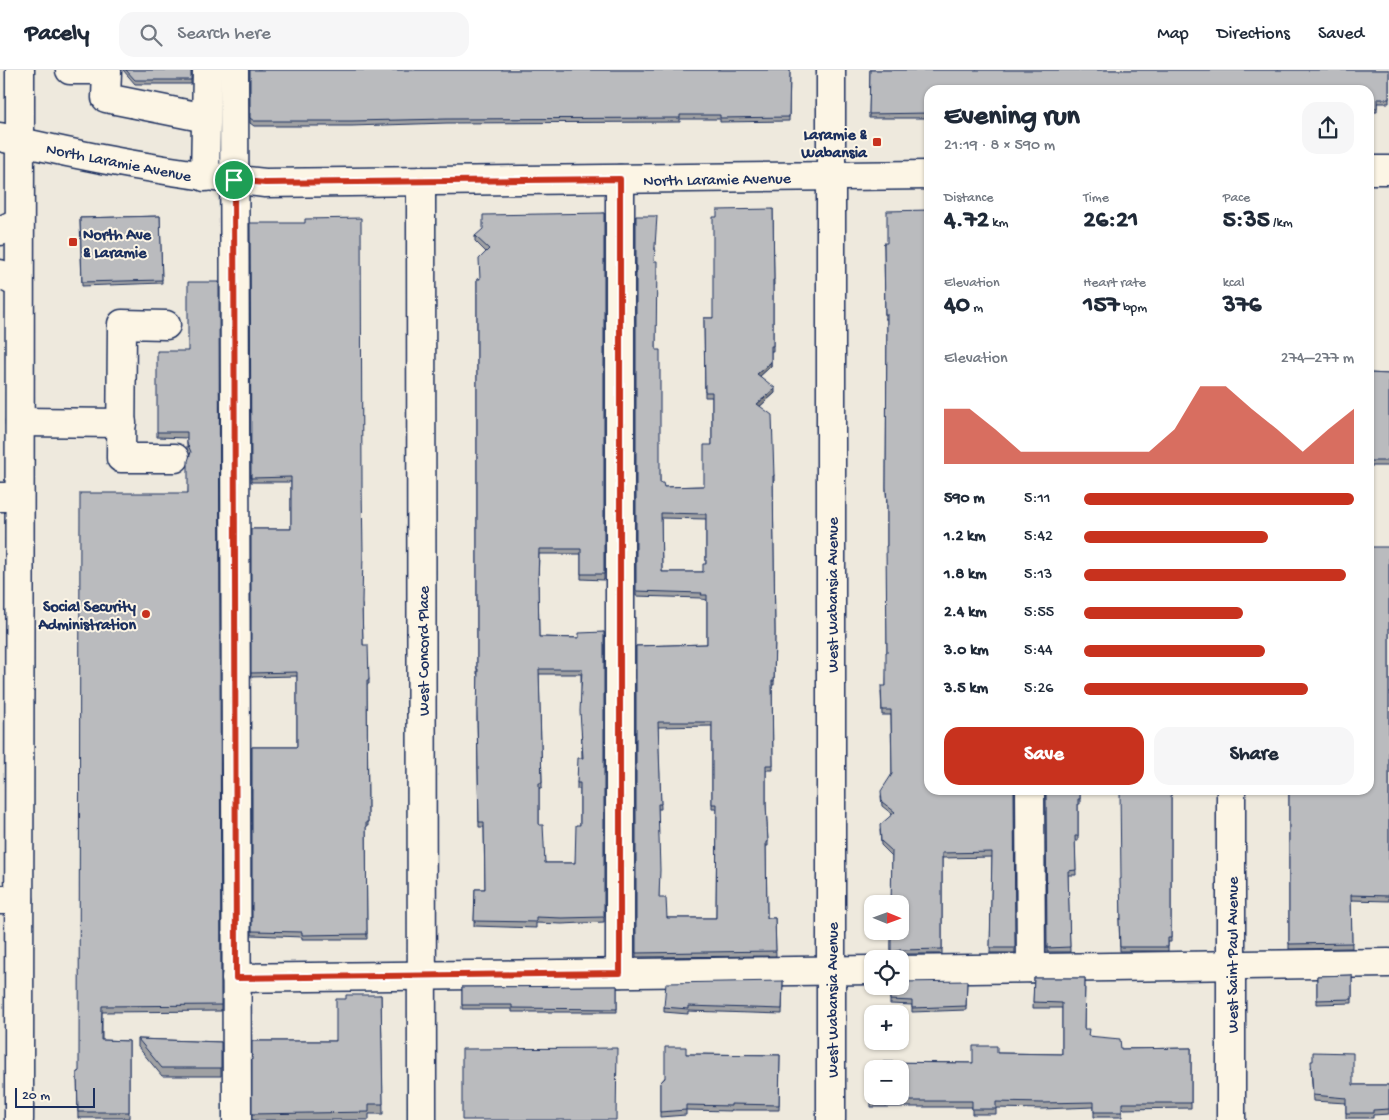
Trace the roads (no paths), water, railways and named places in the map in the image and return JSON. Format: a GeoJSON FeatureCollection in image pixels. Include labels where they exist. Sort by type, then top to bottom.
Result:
{"type":"FeatureCollection","features":[{"type":"Feature","properties":{"kind":"street"},"geometry":{"type":"LineString","coordinates":[[19,1120],[9,900],[10,497],[20,422],[10,279],[10,139],[20,70]]}},
{"type":"Feature","properties":{"kind":"street"},"geometry":{"type":"LineString","coordinates":[[70,70],[106,70],[106,98],[206,118]]}},
{"type":"Feature","properties":{"kind":"street"},"geometry":{"type":"LineString","coordinates":[[205,177],[207,70]]}},
{"type":"Feature","properties":{"kind":"street"},"geometry":{"type":"LineString","coordinates":[[234,70],[237,1120]]}},
{"type":"Feature","properties":{"kind":"street","name":"West Wabansia Avenue"},"geometry":{"type":"LineString","coordinates":[[831,70],[831,1120]]}},
{"type":"Feature","properties":{"kind":"street","name":"North Laramie Avenue"},"geometry":{"type":"LineString","coordinates":[[10,139],[205,177],[265,183],[831,177],[924,174]]}},
{"type":"Feature","properties":{"kind":"street"},"geometry":{"type":"LineString","coordinates":[[1374,170],[1389,170]]}},
{"type":"Feature","properties":{"kind":"street"},"geometry":{"type":"LineString","coordinates":[[620,179],[620,973]]}},
{"type":"Feature","properties":{"kind":"street","name":"West Concord Place"},"geometry":{"type":"LineString","coordinates":[[421,181],[422,1120]]}},
{"type":"Feature","properties":{"kind":"street"},"geometry":{"type":"LineString","coordinates":[[166,325],[122,324],[121,458],[175,458]]}},
{"type":"Feature","properties":{"kind":"street"},"geometry":{"type":"LineString","coordinates":[[20,422],[122,423]]}},
{"type":"Feature","properties":{"kind":"street"},"geometry":{"type":"LineString","coordinates":[[1030,795],[1031,968]]}},
{"type":"Feature","properties":{"kind":"street","name":"West Saint Paul Avenue"},"geometry":{"type":"LineString","coordinates":[[1231,795],[1231,1120]]}},
{"type":"Feature","properties":{"kind":"street"},"geometry":{"type":"LineString","coordinates":[[909,970],[1389,963]]}},
{"type":"Feature","properties":{"kind":"street"},"geometry":{"type":"LineString","coordinates":[[236,978],[864,970]]}},
{"type":"Feature","properties":{"kind":"place","name":"Laramie & Wabansia"},"geometry":{"type":"Point","coordinates":[877,142]}},
{"type":"Feature","properties":{"kind":"place","name":"North Ave & Laramie"},"geometry":{"type":"Point","coordinates":[73,242]}},
{"type":"Feature","properties":{"kind":"place","name":"Social Security Administration"},"geometry":{"type":"Point","coordinates":[146,614]}}]}
